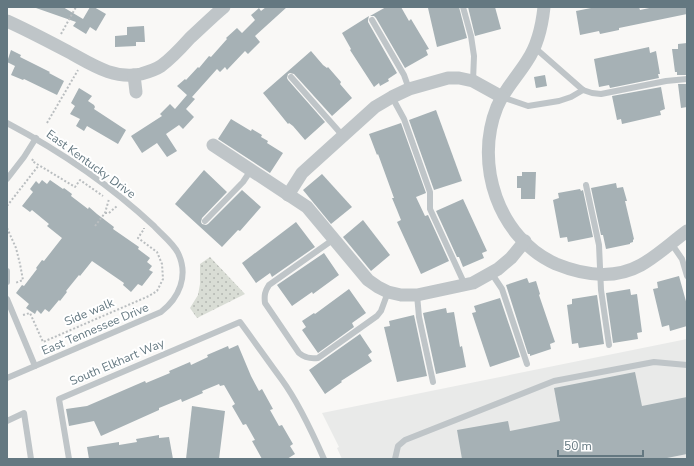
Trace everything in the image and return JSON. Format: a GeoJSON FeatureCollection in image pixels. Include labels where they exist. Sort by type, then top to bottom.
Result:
{"type":"FeatureCollection","features":[{"type":"Feature","properties":{"kind":"street"},"geometry":{"type":"LineString","coordinates":[[7,21],[100,70],[109,73],[134,75],[160,67],[224,7]]}},
{"type":"Feature","properties":{"kind":"street"},"geometry":{"type":"LineString","coordinates":[[544,7],[542,22],[534,47],[527,61],[502,97],[497,107],[490,132],[488,157],[490,176],[495,195],[503,212],[514,229],[536,252],[552,262],[570,270],[584,273],[613,274],[627,271],[641,265],[687,231]]}},
{"type":"Feature","properties":{"kind":"street"},"geometry":{"type":"LineString","coordinates":[[134,75],[136,92]]}},
{"type":"Feature","properties":{"kind":"street"},"geometry":{"type":"LineString","coordinates":[[288,195],[302,173],[375,107],[409,89],[448,78],[459,78],[473,81],[502,97]]}},
{"type":"Feature","properties":{"kind":"street"},"geometry":{"type":"LineString","coordinates":[[213,146],[307,207],[368,280],[388,292],[417,296],[473,283],[492,274],[511,258],[525,241]]}},
{"type":"Feature","properties":{"kind":"lane"},"geometry":{"type":"LineString","coordinates":[[463,7],[471,36],[474,56],[473,81]]}},
{"type":"Feature","properties":{"kind":"lane"},"geometry":{"type":"LineString","coordinates":[[372,20],[404,75],[409,89]]}},
{"type":"Feature","properties":{"kind":"lane"},"geometry":{"type":"LineString","coordinates":[[534,47],[583,90],[592,93],[601,94],[666,81],[687,79]]}},
{"type":"Feature","properties":{"kind":"lane"},"geometry":{"type":"LineString","coordinates":[[291,77],[343,136]]}},
{"type":"Feature","properties":{"kind":"lane"},"geometry":{"type":"LineString","coordinates":[[502,97],[528,106],[559,101],[571,97],[583,90]]}},
{"type":"Feature","properties":{"kind":"lane"},"geometry":{"type":"LineString","coordinates":[[392,97],[404,119],[430,192],[430,208],[465,285]]}},
{"type":"Feature","properties":{"kind":"lane"},"geometry":{"type":"LineString","coordinates":[[7,123],[36,138]]}},
{"type":"Feature","properties":{"kind":"lane","name":"East Kentucky Drive"},"geometry":{"type":"LineString","coordinates":[[7,179],[9,172],[24,158],[36,138],[68,158],[105,185],[140,214],[172,245],[178,254],[182,266],[183,277],[181,287]]}},
{"type":"Feature","properties":{"kind":"lane"},"geometry":{"type":"LineString","coordinates":[[205,221],[243,182],[251,170]]}},
{"type":"Feature","properties":{"kind":"lane"},"geometry":{"type":"LineString","coordinates":[[586,185],[598,245],[609,345]]}},
{"type":"Feature","properties":{"kind":"lane"},"geometry":{"type":"LineString","coordinates":[[334,239],[269,285],[265,290],[265,303],[299,353],[304,357],[311,359],[318,358],[377,316],[382,311],[388,292]]}},
{"type":"Feature","properties":{"kind":"lane"},"geometry":{"type":"LineString","coordinates":[[671,243],[682,259],[687,276]]}},
{"type":"Feature","properties":{"kind":"lane"},"geometry":{"type":"LineString","coordinates":[[7,271],[10,283]]}},
{"type":"Feature","properties":{"kind":"lane"},"geometry":{"type":"LineString","coordinates":[[492,274],[502,289],[527,364]]}},
{"type":"Feature","properties":{"kind":"lane","name":"East Tennessee Drive"},"geometry":{"type":"LineString","coordinates":[[7,378],[161,312],[169,305],[181,287]]}},
{"type":"Feature","properties":{"kind":"lane"},"geometry":{"type":"LineString","coordinates":[[417,296],[419,317],[433,382]]}},
{"type":"Feature","properties":{"kind":"lane"},"geometry":{"type":"LineString","coordinates":[[7,299],[35,366]]}},
{"type":"Feature","properties":{"kind":"lane","name":"South Elkhart Way"},"geometry":{"type":"LineString","coordinates":[[69,459],[59,399],[240,322],[282,380],[301,411],[324,459]]}},
{"type":"Feature","properties":{"kind":"lane"},"geometry":{"type":"LineString","coordinates":[[395,459],[398,446],[405,440],[554,381],[654,362],[687,365]]}},
{"type":"Feature","properties":{"kind":"lane"},"geometry":{"type":"LineString","coordinates":[[7,421],[24,413],[31,459]]}},
{"type":"Feature","properties":{"kind":"path"},"geometry":{"type":"LineString","coordinates":[[55,45],[76,7]]}},
{"type":"Feature","properties":{"kind":"path"},"geometry":{"type":"LineString","coordinates":[[47,124],[78,70]]}},
{"type":"Feature","properties":{"kind":"path"},"geometry":{"type":"LineString","coordinates":[[34,155],[32,161],[75,187],[80,180],[117,206],[109,214],[105,213]]}},
{"type":"Feature","properties":{"kind":"path"},"geometry":{"type":"LineString","coordinates":[[7,206],[39,165]]}},
{"type":"Feature","properties":{"kind":"path"},"geometry":{"type":"LineString","coordinates":[[109,200],[118,207]]}},
{"type":"Feature","properties":{"kind":"path"},"geometry":{"type":"LineString","coordinates":[[95,226],[105,213],[105,207],[109,200]]}},
{"type":"Feature","properties":{"kind":"path","name":"Side walk"},"geometry":{"type":"LineString","coordinates":[[20,315],[30,313],[43,342],[149,296],[156,291],[163,279],[162,264],[157,252],[138,238],[144,228],[141,226]]}},
{"type":"Feature","properties":{"kind":"path"},"geometry":{"type":"LineString","coordinates":[[7,228],[16,248],[22,280],[10,283]]}},
{"type":"Feature","properties":{"kind":"shaded area"},"geometry":{"type":"Polygon","coordinates":[[[210,257],[245,294],[197,318],[190,308],[198,295],[200,284],[200,264],[210,257]]]}},
{"type":"Feature","properties":{"kind":"shaded area"},"geometry":{"type":"Polygon","coordinates":[[[687,339],[687,459],[342,459],[337,448],[339,447],[322,413],[687,339]]]}},
{"type":"Feature","properties":{"kind":"building"},"geometry":{"type":"Polygon","coordinates":[[[63,7],[83,19],[90,7],[94,7],[106,14],[96,31],[90,27],[86,34],[73,26],[76,22],[36,8],[63,7]]]}},
{"type":"Feature","properties":{"kind":"building"},"geometry":{"type":"Polygon","coordinates":[[[266,7],[287,7],[255,36],[260,42],[248,54],[245,51],[227,70],[225,67],[220,72],[217,69],[192,97],[195,99],[186,109],[194,117],[183,129],[179,125],[166,134],[177,151],[167,157],[157,143],[142,153],[131,136],[162,116],[160,114],[170,104],[175,109],[187,95],[177,86],[185,79],[186,80],[198,67],[199,68],[209,56],[211,57],[227,39],[226,38],[237,28],[242,33],[255,20],[251,15],[259,8],[261,11],[266,7]]]}},
{"type":"Feature","properties":{"kind":"building"},"geometry":{"type":"Polygon","coordinates":[[[386,7],[401,7],[409,21],[411,19],[429,49],[426,50],[428,55],[405,68],[376,18],[374,16],[370,16],[386,7]]]}},
{"type":"Feature","properties":{"kind":"building"},"geometry":{"type":"Polygon","coordinates":[[[459,7],[467,38],[437,47],[428,8],[459,7]]]}},
{"type":"Feature","properties":{"kind":"building"},"geometry":{"type":"Polygon","coordinates":[[[468,7],[495,7],[501,29],[475,36],[468,7]]]}},
{"type":"Feature","properties":{"kind":"building"},"geometry":{"type":"Polygon","coordinates":[[[596,7],[639,7],[640,10],[654,7],[687,7],[687,14],[619,28],[619,30],[600,34],[599,31],[580,35],[576,11],[596,7]]]}},
{"type":"Feature","properties":{"kind":"building"},"geometry":{"type":"Polygon","coordinates":[[[369,16],[368,22],[397,73],[388,79],[389,81],[380,86],[379,83],[374,87],[350,50],[351,49],[342,33],[369,16]]]}},
{"type":"Feature","properties":{"kind":"building"},"geometry":{"type":"Polygon","coordinates":[[[144,26],[145,42],[136,42],[136,46],[115,47],[115,36],[127,35],[127,27],[144,26]]]}},
{"type":"Feature","properties":{"kind":"building"},"geometry":{"type":"Polygon","coordinates":[[[687,43],[687,75],[677,75],[677,72],[675,72],[672,49],[678,49],[678,44],[687,43]]]}},
{"type":"Feature","properties":{"kind":"building"},"geometry":{"type":"Polygon","coordinates":[[[649,47],[650,53],[656,51],[660,74],[658,74],[659,78],[610,88],[609,85],[599,87],[594,59],[649,47]]]}},
{"type":"Feature","properties":{"kind":"building"},"geometry":{"type":"Polygon","coordinates":[[[11,50],[21,55],[20,57],[64,81],[57,95],[24,79],[23,80],[11,75],[15,66],[7,62],[11,50]]]}},
{"type":"Feature","properties":{"kind":"building"},"geometry":{"type":"Polygon","coordinates":[[[311,51],[323,65],[327,68],[328,67],[352,98],[332,116],[294,74],[288,74],[288,80],[325,122],[305,140],[293,126],[289,123],[288,124],[263,93],[311,51]]]}},
{"type":"Feature","properties":{"kind":"building"},"geometry":{"type":"Polygon","coordinates":[[[545,75],[547,86],[536,88],[534,77],[545,75]]]}},
{"type":"Feature","properties":{"kind":"building"},"geometry":{"type":"Polygon","coordinates":[[[678,84],[687,84],[687,107],[681,108],[678,84]]]}},
{"type":"Feature","properties":{"kind":"building"},"geometry":{"type":"Polygon","coordinates":[[[661,87],[665,109],[660,111],[661,115],[622,124],[621,119],[617,120],[612,96],[661,87]]]}},
{"type":"Feature","properties":{"kind":"building"},"geometry":{"type":"Polygon","coordinates":[[[79,88],[92,96],[88,101],[94,105],[94,109],[126,130],[118,144],[87,126],[84,131],[76,126],[80,119],[70,114],[75,106],[71,103],[79,88]]]}},
{"type":"Feature","properties":{"kind":"building"},"geometry":{"type":"Polygon","coordinates":[[[436,110],[462,181],[434,190],[409,120],[436,110]]]}},
{"type":"Feature","properties":{"kind":"building"},"geometry":{"type":"Polygon","coordinates":[[[231,119],[251,131],[252,129],[262,135],[261,137],[268,141],[267,143],[283,153],[270,173],[218,139],[231,119]]]}},
{"type":"Feature","properties":{"kind":"building"},"geometry":{"type":"Polygon","coordinates":[[[401,123],[426,193],[416,197],[425,216],[428,215],[449,261],[421,274],[397,222],[401,220],[392,198],[394,198],[369,134],[401,123]]]}},
{"type":"Feature","properties":{"kind":"building"},"geometry":{"type":"Polygon","coordinates":[[[204,170],[227,192],[202,218],[202,224],[208,224],[242,190],[261,207],[240,231],[238,230],[222,247],[175,204],[204,170]]]}},
{"type":"Feature","properties":{"kind":"building"},"geometry":{"type":"Polygon","coordinates":[[[522,172],[536,172],[535,199],[521,199],[521,188],[517,188],[517,176],[522,176],[522,172]]]}},
{"type":"Feature","properties":{"kind":"building"},"geometry":{"type":"Polygon","coordinates":[[[322,174],[352,207],[331,224],[303,190],[322,174]]]}},
{"type":"Feature","properties":{"kind":"building"},"geometry":{"type":"Polygon","coordinates":[[[42,180],[47,184],[50,180],[63,189],[64,188],[72,194],[71,196],[88,209],[89,207],[114,227],[113,229],[139,247],[138,249],[150,258],[147,262],[152,266],[149,270],[153,272],[142,286],[138,284],[131,292],[123,285],[124,283],[92,261],[66,291],[67,292],[60,301],[59,300],[49,312],[45,309],[41,314],[37,310],[35,314],[26,308],[29,304],[16,293],[22,285],[24,286],[42,260],[44,261],[62,238],[47,226],[49,224],[32,210],[30,212],[22,206],[33,192],[30,189],[36,181],[39,184],[42,180]]]}},
{"type":"Feature","properties":{"kind":"building"},"geometry":{"type":"Polygon","coordinates":[[[616,183],[617,188],[623,187],[634,239],[630,244],[606,249],[603,235],[601,235],[591,188],[616,183]]]}},
{"type":"Feature","properties":{"kind":"building"},"geometry":{"type":"Polygon","coordinates":[[[580,189],[581,191],[583,190],[593,237],[568,242],[567,237],[560,238],[553,200],[559,198],[558,193],[580,189]]]}},
{"type":"Feature","properties":{"kind":"building"},"geometry":{"type":"Polygon","coordinates":[[[463,199],[487,251],[482,253],[484,258],[463,267],[436,211],[463,199]]]}},
{"type":"Feature","properties":{"kind":"building"},"geometry":{"type":"Polygon","coordinates":[[[363,220],[390,255],[371,271],[343,237],[363,220]]]}},
{"type":"Feature","properties":{"kind":"building"},"geometry":{"type":"Polygon","coordinates":[[[296,222],[315,247],[272,277],[270,273],[256,283],[242,263],[296,222]]]}},
{"type":"Feature","properties":{"kind":"building"},"geometry":{"type":"Polygon","coordinates":[[[324,253],[339,275],[313,294],[312,292],[292,306],[277,285],[324,253]]]}},
{"type":"Feature","properties":{"kind":"building"},"geometry":{"type":"Polygon","coordinates":[[[679,276],[687,305],[687,326],[670,331],[669,325],[662,327],[653,289],[658,288],[657,282],[679,276]]]}},
{"type":"Feature","properties":{"kind":"building"},"geometry":{"type":"Polygon","coordinates":[[[527,278],[529,283],[536,281],[539,295],[555,342],[550,344],[551,349],[530,356],[530,354],[528,354],[506,285],[527,278]]]}},
{"type":"Feature","properties":{"kind":"building"},"geometry":{"type":"Polygon","coordinates":[[[349,289],[366,313],[352,323],[354,327],[318,353],[302,330],[306,327],[302,321],[314,313],[315,314],[349,289]]]}},
{"type":"Feature","properties":{"kind":"building"},"geometry":{"type":"Polygon","coordinates":[[[630,289],[631,295],[637,294],[642,332],[637,333],[638,339],[613,343],[606,293],[630,289]]]}},
{"type":"Feature","properties":{"kind":"building"},"geometry":{"type":"Polygon","coordinates":[[[597,295],[604,344],[579,348],[578,343],[572,344],[567,305],[572,304],[572,299],[597,295]]]}},
{"type":"Feature","properties":{"kind":"building"},"geometry":{"type":"Polygon","coordinates":[[[500,298],[520,357],[490,367],[472,313],[476,312],[474,306],[500,298]]]}},
{"type":"Feature","properties":{"kind":"building"},"geometry":{"type":"Polygon","coordinates":[[[446,308],[447,313],[454,312],[460,347],[462,346],[466,367],[436,374],[423,313],[446,308]]]}},
{"type":"Feature","properties":{"kind":"building"},"geometry":{"type":"Polygon","coordinates":[[[414,315],[427,376],[397,382],[384,327],[390,326],[389,321],[414,315]]]}},
{"type":"Feature","properties":{"kind":"building"},"geometry":{"type":"Polygon","coordinates":[[[360,334],[372,352],[368,355],[372,361],[341,381],[342,382],[325,394],[309,370],[360,334]]]}},
{"type":"Feature","properties":{"kind":"building"},"geometry":{"type":"Polygon","coordinates":[[[238,345],[259,391],[262,389],[273,409],[270,410],[279,426],[282,425],[293,444],[290,446],[295,454],[287,459],[262,459],[252,441],[255,440],[246,424],[243,425],[232,406],[235,404],[224,385],[220,386],[219,384],[182,402],[181,399],[159,408],[159,410],[101,436],[94,421],[69,426],[66,409],[87,406],[145,381],[146,383],[170,373],[169,371],[190,362],[191,365],[208,357],[207,355],[228,346],[229,349],[238,345]]]}},
{"type":"Feature","properties":{"kind":"building"},"geometry":{"type":"Polygon","coordinates":[[[635,372],[642,406],[687,397],[687,454],[662,459],[462,459],[457,430],[508,421],[510,431],[560,421],[554,388],[635,372]]]}},
{"type":"Feature","properties":{"kind":"building"},"geometry":{"type":"Polygon","coordinates":[[[192,406],[225,411],[219,459],[186,459],[192,406]]]}},
{"type":"Feature","properties":{"kind":"building"},"geometry":{"type":"Polygon","coordinates":[[[159,435],[159,438],[169,437],[173,459],[89,459],[87,447],[119,442],[119,445],[137,442],[136,439],[159,435]]]}}]}
